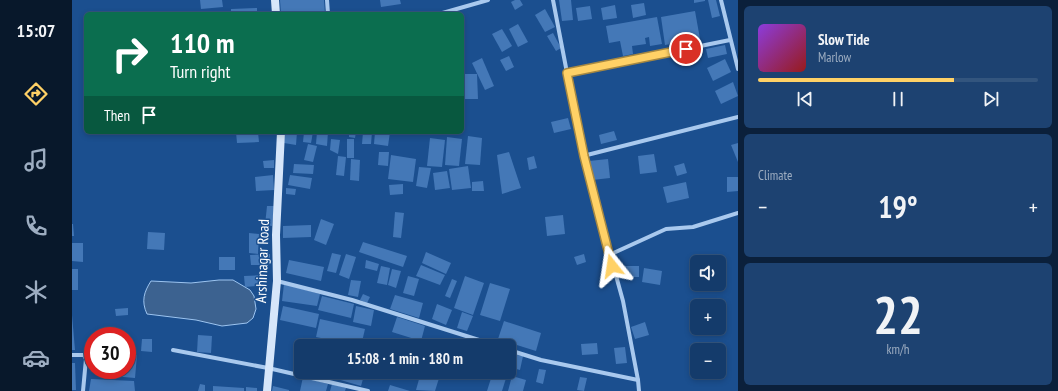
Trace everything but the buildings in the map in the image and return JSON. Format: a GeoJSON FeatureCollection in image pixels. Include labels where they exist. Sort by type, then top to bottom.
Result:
{"type":"FeatureCollection","features":[{"type":"Feature","properties":{"kind":"street"},"geometry":{"type":"LineString","coordinates":[[275,0],[276,12]]}},
{"type":"Feature","properties":{"kind":"street"},"geometry":{"type":"LineString","coordinates":[[327,0],[328,12]]}},
{"type":"Feature","properties":{"kind":"street"},"geometry":{"type":"LineString","coordinates":[[447,12],[488,0]]}},
{"type":"Feature","properties":{"kind":"street"},"geometry":{"type":"LineString","coordinates":[[553,0],[584,156],[609,255],[623,301],[639,391]]}},
{"type":"Feature","properties":{"kind":"street"},"geometry":{"type":"LineString","coordinates":[[721,0],[738,69]]}},
{"type":"Feature","properties":{"kind":"street"},"geometry":{"type":"LineString","coordinates":[[567,73],[730,40]]}},
{"type":"Feature","properties":{"kind":"street"},"geometry":{"type":"LineString","coordinates":[[584,156],[738,117]]}},
{"type":"Feature","properties":{"kind":"street","name":"Arshinagar Road"},"geometry":{"type":"LineString","coordinates":[[266,391],[277,281],[276,235],[281,134]]}},
{"type":"Feature","properties":{"kind":"street"},"geometry":{"type":"LineString","coordinates":[[609,255],[666,229],[693,227],[738,213]]}},
{"type":"Feature","properties":{"kind":"street"},"geometry":{"type":"LineString","coordinates":[[277,281],[352,300],[476,339]]}},
{"type":"Feature","properties":{"kind":"street"},"geometry":{"type":"LineString","coordinates":[[173,350],[268,368],[368,391]]}},
{"type":"Feature","properties":{"kind":"street"},"geometry":{"type":"LineString","coordinates":[[516,352],[541,360],[638,380]]}},
{"type":"Feature","properties":{"kind":"street"},"geometry":{"type":"LineString","coordinates":[[72,355],[84,355],[86,359],[83,391]]}},
{"type":"Feature","properties":{"kind":"water"},"geometry":{"type":"Polygon","coordinates":[[[233,280],[250,290],[254,296],[256,309],[253,318],[247,323],[222,326],[196,320],[147,314],[144,305],[144,297],[151,281],[191,283],[233,280]]]}},
{"type":"Feature","properties":{"kind":"route"},"geometry":{"type":"LineString","coordinates":[[612,266],[584,156],[567,73],[686,49]]}}]}
